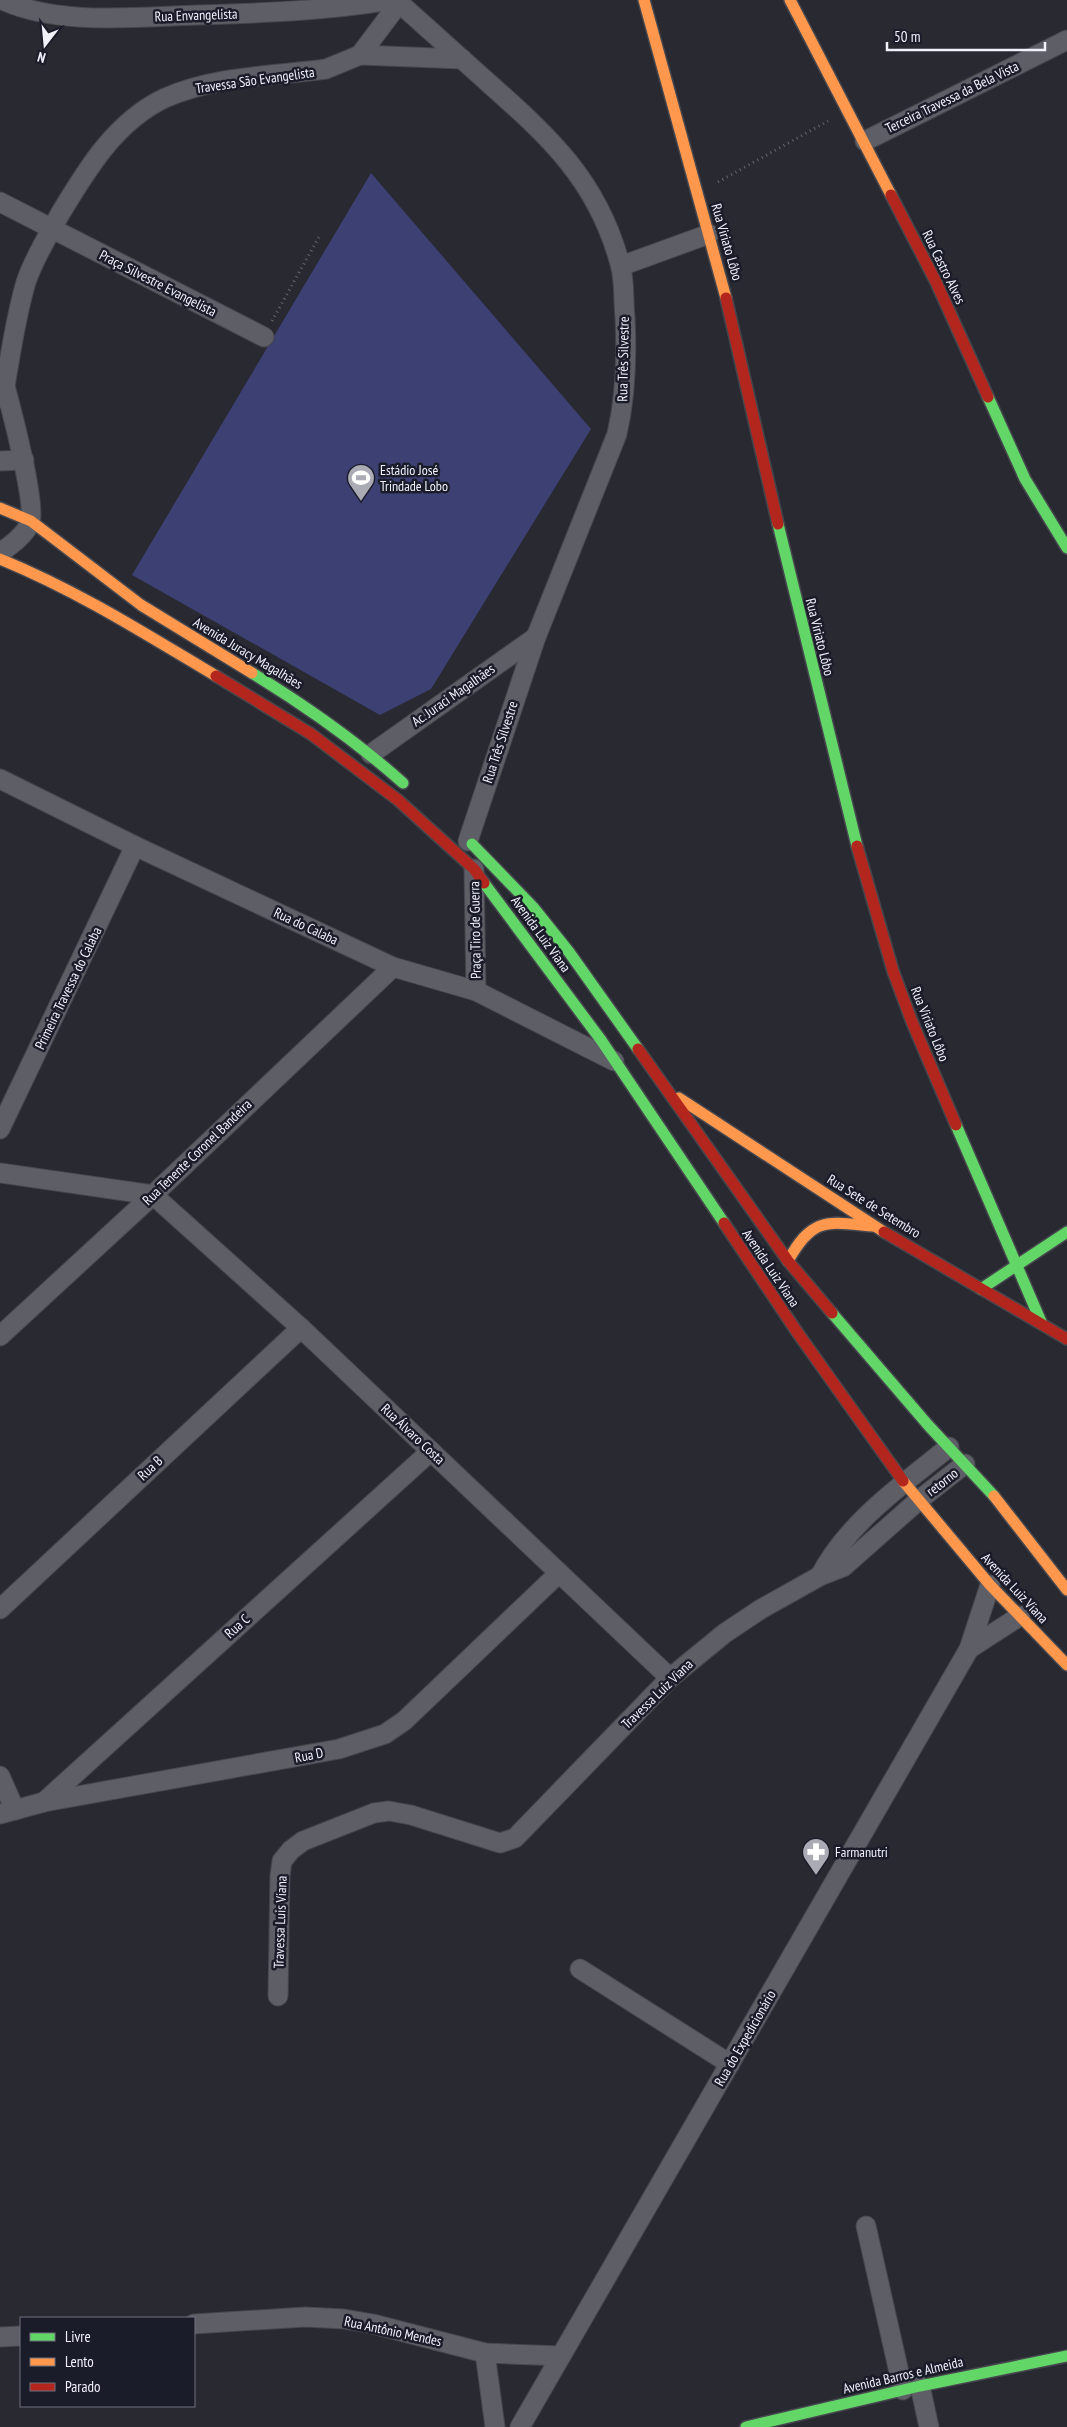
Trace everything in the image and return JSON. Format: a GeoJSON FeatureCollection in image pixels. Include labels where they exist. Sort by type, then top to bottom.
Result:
{"type":"FeatureCollection","features":[{"type":"Feature","properties":{"kind":"main road","name":"Rua Viriato Lôbo"},"geometry":{"type":"LineString","coordinates":[[644,0],[725,292],[801,624],[847,811],[883,939],[912,1022],[1042,1324]]}},
{"type":"Feature","properties":{"kind":"main road","name":"Rua Castro Alves"},"geometry":{"type":"LineString","coordinates":[[790,0],[865,140],[936,282],[1025,479],[1067,548]]}},
{"type":"Feature","properties":{"kind":"main road","name":"Avenida Juracy Magalhães"},"geometry":{"type":"LineString","coordinates":[[0,508],[31,521],[141,605],[301,703],[370,754],[416,794]]}},
{"type":"Feature","properties":{"kind":"main road"},"geometry":{"type":"LineString","coordinates":[[0,558],[94,603],[311,734],[398,800],[474,868]]}},
{"type":"Feature","properties":{"kind":"main road","name":"Avenida Luiz Viana"},"geometry":{"type":"LineString","coordinates":[[462,835],[533,907],[563,944],[788,1261],[1018,1524],[1064,1581]]}},
{"type":"Feature","properties":{"kind":"main road","name":"Avenida Luiz Viana"},"geometry":{"type":"LineString","coordinates":[[474,868],[616,1061],[792,1324],[904,1482],[990,1584],[1067,1665]]}},
{"type":"Feature","properties":{"kind":"main road","name":"Rua Sete de Setembro"},"geometry":{"type":"LineString","coordinates":[[669,1092],[874,1226],[1067,1339]]}},
{"type":"Feature","properties":{"kind":"main road"},"geometry":{"type":"LineString","coordinates":[[788,1261],[797,1242],[812,1227],[836,1223],[874,1226]]}},
{"type":"Feature","properties":{"kind":"main road"},"geometry":{"type":"LineString","coordinates":[[981,1289],[1067,1232]]}},
{"type":"Feature","properties":{"kind":"main road","name":"Avenida Barros e Almeida"},"geometry":{"type":"LineString","coordinates":[[746,2427],[911,2388],[1067,2356]]}},
{"type":"Feature","properties":{"kind":"street","name":"Rua Envangelista"},"geometry":{"type":"LineString","coordinates":[[2,0],[24,9],[68,16],[137,17],[268,6],[395,1]]}},
{"type":"Feature","properties":{"kind":"street"},"geometry":{"type":"LineString","coordinates":[[360,55],[395,1]]}},
{"type":"Feature","properties":{"kind":"street","name":"Rua Três Silvestre"},"geometry":{"type":"LineString","coordinates":[[395,1],[524,113],[576,169],[600,210],[621,266],[626,366],[622,412],[606,464],[536,637],[462,835]]}},
{"type":"Feature","properties":{"kind":"street","name":"Terceira Travessa da Bela Vista"},"geometry":{"type":"LineString","coordinates":[[865,140],[1067,40]]}},
{"type":"Feature","properties":{"kind":"street"},"geometry":{"type":"LineString","coordinates":[[360,55],[462,59]]}},
{"type":"Feature","properties":{"kind":"street","name":"Travessa São Evangelista"},"geometry":{"type":"LineString","coordinates":[[2,392],[16,320],[27,280],[52,229],[98,156],[126,124],[145,109],[165,98],[200,86],[326,69],[360,55]]}},
{"type":"Feature","properties":{"kind":"street","name":"Praça Silvestre Evangelista"},"geometry":{"type":"LineString","coordinates":[[0,202],[264,337]]}},
{"type":"Feature","properties":{"kind":"street"},"geometry":{"type":"LineString","coordinates":[[621,266],[709,234]]}},
{"type":"Feature","properties":{"kind":"street"},"geometry":{"type":"LineString","coordinates":[[0,553],[22,535],[31,521],[24,460],[2,392]]}},
{"type":"Feature","properties":{"kind":"street"},"geometry":{"type":"LineString","coordinates":[[0,460],[24,460]]}},
{"type":"Feature","properties":{"kind":"street","name":"Ac. Juraci Magalhães"},"geometry":{"type":"LineString","coordinates":[[370,754],[536,637]]}},
{"type":"Feature","properties":{"kind":"street","name":"Rua do Calaba"},"geometry":{"type":"LineString","coordinates":[[0,780],[135,846],[393,967],[476,991],[616,1061]]}},
{"type":"Feature","properties":{"kind":"street","name":"Primeira Travessa do Calaba"},"geometry":{"type":"LineString","coordinates":[[0,1129],[135,846]]}},
{"type":"Feature","properties":{"kind":"street","name":"Praça Tiro de Guerra"},"geometry":{"type":"LineString","coordinates":[[474,868],[476,991]]}},
{"type":"Feature","properties":{"kind":"street","name":"Rua Tenente Coronel Bandeira"},"geometry":{"type":"LineString","coordinates":[[0,1336],[393,967]]}},
{"type":"Feature","properties":{"kind":"street"},"geometry":{"type":"LineString","coordinates":[[0,1172],[152,1195]]}},
{"type":"Feature","properties":{"kind":"street","name":"Rua Álvaro Costa"},"geometry":{"type":"LineString","coordinates":[[152,1195],[301,1328],[558,1574],[670,1678]]}},
{"type":"Feature","properties":{"kind":"street","name":"Rua B"},"geometry":{"type":"LineString","coordinates":[[0,1609],[301,1328]]}},
{"type":"Feature","properties":{"kind":"street","name":"retorno"},"geometry":{"type":"LineString","coordinates":[[904,1482],[948,1446]]}},
{"type":"Feature","properties":{"kind":"street","name":"Rua C"},"geometry":{"type":"LineString","coordinates":[[44,1802],[431,1451]]}},
{"type":"Feature","properties":{"kind":"street","name":"retorno"},"geometry":{"type":"LineString","coordinates":[[918,1500],[965,1464]]}},
{"type":"Feature","properties":{"kind":"street","name":"Travessa Luiz Viana"},"geometry":{"type":"LineString","coordinates":[[820,1576],[838,1547],[904,1482]]}},
{"type":"Feature","properties":{"kind":"street","name":"Travessa Luiz Viana"},"geometry":{"type":"LineString","coordinates":[[515,1838],[670,1678],[726,1633],[761,1609],[820,1576],[843,1566],[868,1548],[918,1500]]}},
{"type":"Feature","properties":{"kind":"street","name":"Rua D"},"geometry":{"type":"LineString","coordinates":[[7,1812],[44,1802],[339,1749],[384,1734],[404,1720],[558,1574]]}},
{"type":"Feature","properties":{"kind":"street","name":"Rua do Expedicionário"},"geometry":{"type":"LineString","coordinates":[[520,2427],[969,1648],[990,1584]]}},
{"type":"Feature","properties":{"kind":"street","name":"Rua do Expedicionário"},"geometry":{"type":"LineString","coordinates":[[969,1648],[1020,1616]]}},
{"type":"Feature","properties":{"kind":"street"},"geometry":{"type":"LineString","coordinates":[[0,1776],[7,1812]]}},
{"type":"Feature","properties":{"kind":"street","name":"Travessa Luis Viana"},"geometry":{"type":"LineString","coordinates":[[278,1996],[280,1876],[282,1861],[291,1850],[303,1841],[374,1813],[389,1811],[412,1815],[500,1843],[515,1838]]}},
{"type":"Feature","properties":{"kind":"street"},"geometry":{"type":"LineString","coordinates":[[580,1969],[730,2064]]}},
{"type":"Feature","properties":{"kind":"street"},"geometry":{"type":"LineString","coordinates":[[866,2226],[911,2388],[929,2427]]}},
{"type":"Feature","properties":{"kind":"street","name":"Rua Antônio Mendes"},"geometry":{"type":"LineString","coordinates":[[195,2324],[305,2317],[344,2319],[372,2324],[485,2353],[561,2356]]}},
{"type":"Feature","properties":{"kind":"street"},"geometry":{"type":"LineString","coordinates":[[0,2338],[20,2336]]}},
{"type":"Feature","properties":{"kind":"street"},"geometry":{"type":"LineString","coordinates":[[485,2353],[495,2427]]}},
{"type":"Feature","properties":{"kind":"path"},"geometry":{"type":"LineString","coordinates":[[697,193],[849,110]]}},
{"type":"Feature","properties":{"kind":"path"},"geometry":{"type":"LineString","coordinates":[[264,337],[320,235]]}},
{"type":"Feature","properties":{"kind":"shaded area","name":"Estádio José Trindade Lobo"},"geometry":{"type":"Polygon","coordinates":[[[371,173],[591,429],[431,689],[380,715],[132,575],[371,173]]]}},
{"type":"Feature","properties":{"kind":"traffic: fast"},"geometry":{"type":"LineString","coordinates":[[988,397],[1025,479],[1067,548]]}},
{"type":"Feature","properties":{"kind":"traffic: fast"},"geometry":{"type":"LineString","coordinates":[[778,524],[857,846]]}},
{"type":"Feature","properties":{"kind":"traffic: fast"},"geometry":{"type":"LineString","coordinates":[[252,673],[330,725],[403,783]]}},
{"type":"Feature","properties":{"kind":"traffic: fast"},"geometry":{"type":"LineString","coordinates":[[472,844],[533,907],[569,952],[638,1049]]}},
{"type":"Feature","properties":{"kind":"traffic: fast"},"geometry":{"type":"LineString","coordinates":[[484,883],[601,1040],[724,1223]]}},
{"type":"Feature","properties":{"kind":"traffic: fast"},"geometry":{"type":"LineString","coordinates":[[956,1125],[1042,1324]]}},
{"type":"Feature","properties":{"kind":"traffic: fast"},"geometry":{"type":"LineString","coordinates":[[981,1289],[1067,1232]]}},
{"type":"Feature","properties":{"kind":"traffic: fast"},"geometry":{"type":"LineString","coordinates":[[832,1313],[928,1425],[994,1496]]}},
{"type":"Feature","properties":{"kind":"traffic: fast"},"geometry":{"type":"LineString","coordinates":[[746,2427],[920,2386],[1067,2356]]}},
{"type":"Feature","properties":{"kind":"traffic: slow"},"geometry":{"type":"LineString","coordinates":[[644,0],[726,298]]}},
{"type":"Feature","properties":{"kind":"traffic: slow"},"geometry":{"type":"LineString","coordinates":[[790,0],[891,195]]}},
{"type":"Feature","properties":{"kind":"traffic: slow"},"geometry":{"type":"LineString","coordinates":[[0,508],[31,521],[141,605],[252,673]]}},
{"type":"Feature","properties":{"kind":"traffic: slow"},"geometry":{"type":"LineString","coordinates":[[0,559],[29,571],[84,599],[216,676]]}},
{"type":"Feature","properties":{"kind":"traffic: slow"},"geometry":{"type":"LineString","coordinates":[[679,1098],[884,1232]]}},
{"type":"Feature","properties":{"kind":"traffic: slow"},"geometry":{"type":"LineString","coordinates":[[788,1261],[805,1236],[823,1225],[844,1223],[873,1226]]}},
{"type":"Feature","properties":{"kind":"traffic: slow"},"geometry":{"type":"LineString","coordinates":[[903,1481],[990,1585],[1067,1665]]}},
{"type":"Feature","properties":{"kind":"traffic: slow"},"geometry":{"type":"LineString","coordinates":[[994,1496],[1067,1590]]}},
{"type":"Feature","properties":{"kind":"traffic: jam"},"geometry":{"type":"LineString","coordinates":[[891,195],[936,282],[988,397]]}},
{"type":"Feature","properties":{"kind":"traffic: jam"},"geometry":{"type":"LineString","coordinates":[[726,298],[778,524]]}},
{"type":"Feature","properties":{"kind":"traffic: jam"},"geometry":{"type":"LineString","coordinates":[[216,676],[311,734],[398,800],[474,869],[484,883]]}},
{"type":"Feature","properties":{"kind":"traffic: jam"},"geometry":{"type":"LineString","coordinates":[[857,846],[893,971],[912,1022],[956,1125]]}},
{"type":"Feature","properties":{"kind":"traffic: jam"},"geometry":{"type":"LineString","coordinates":[[638,1049],[788,1261],[832,1313]]}},
{"type":"Feature","properties":{"kind":"traffic: jam"},"geometry":{"type":"LineString","coordinates":[[724,1223],[797,1332],[903,1481]]}},
{"type":"Feature","properties":{"kind":"traffic: jam"},"geometry":{"type":"LineString","coordinates":[[884,1232],[1067,1339]]}},
{"type":"Feature","properties":{"kind":"place","name":"Estádio José Trindade Lobo"},"geometry":{"type":"Point","coordinates":[361,502]}},
{"type":"Feature","properties":{"kind":"place","name":"Farmanutri"},"geometry":{"type":"Point","coordinates":[816,1876]}}]}
